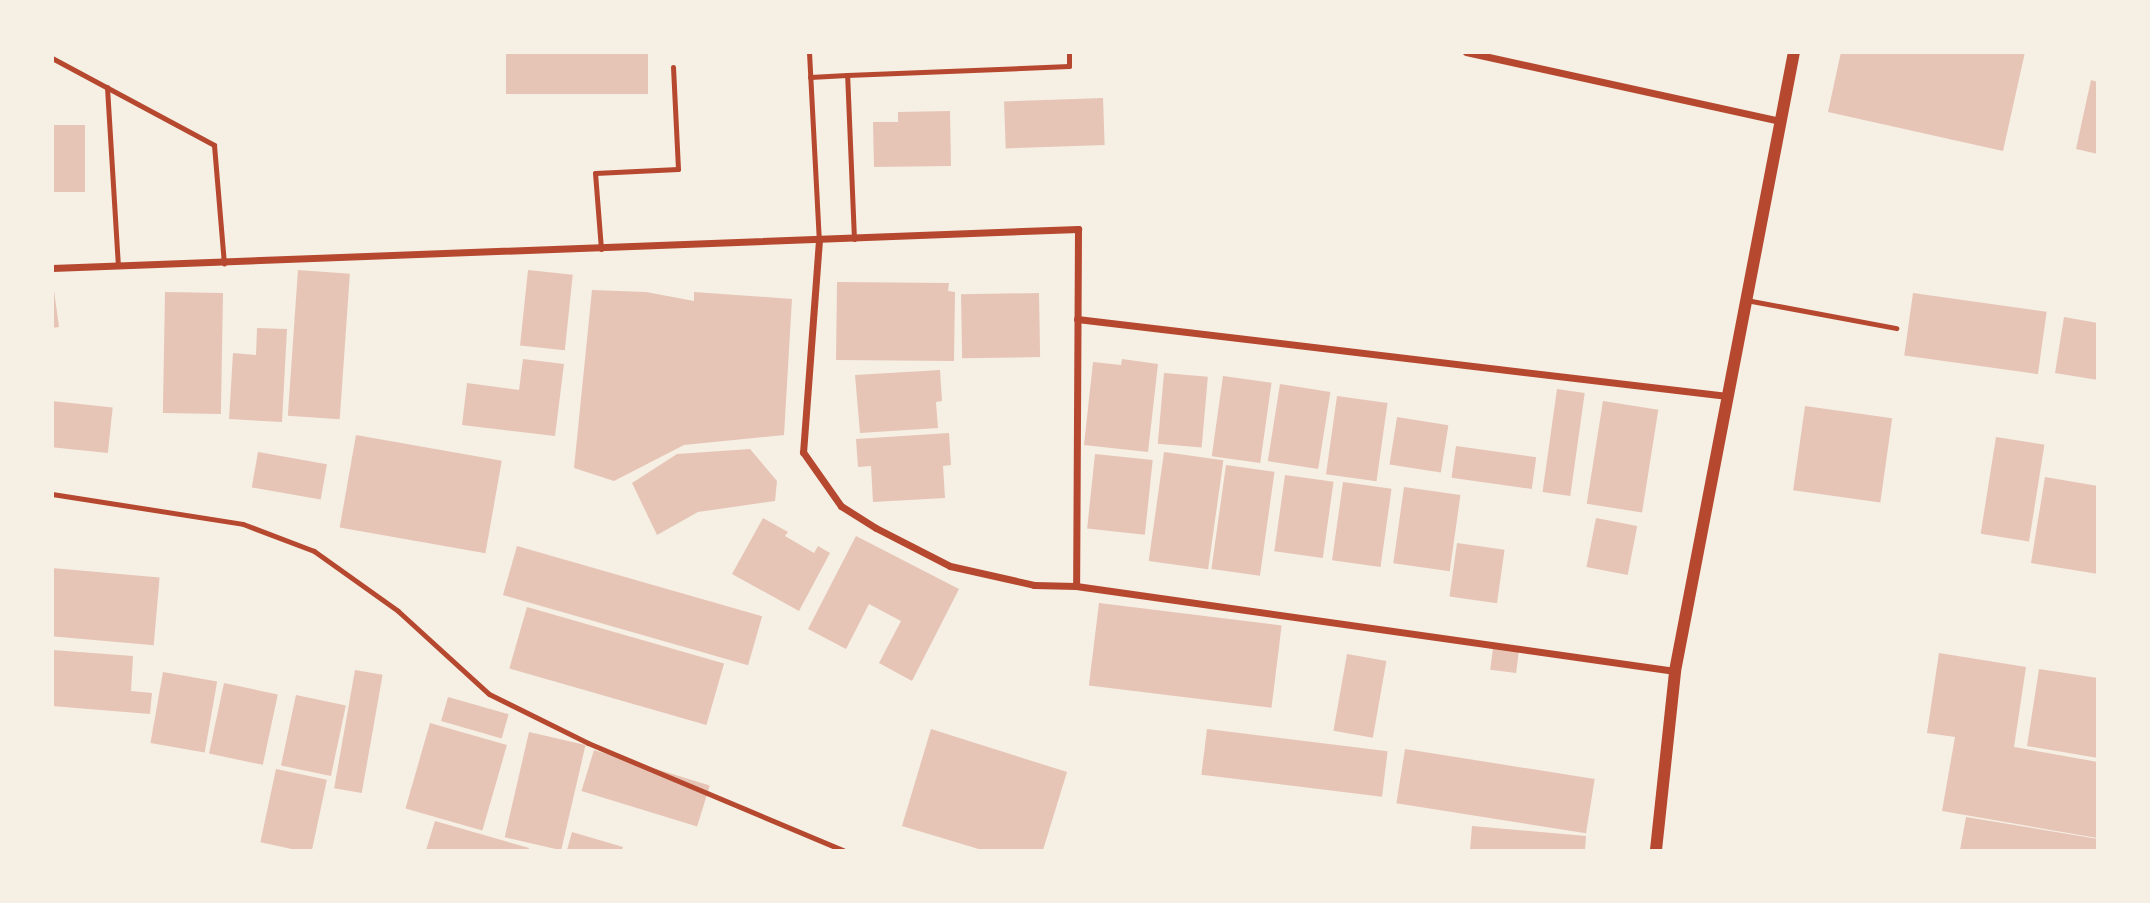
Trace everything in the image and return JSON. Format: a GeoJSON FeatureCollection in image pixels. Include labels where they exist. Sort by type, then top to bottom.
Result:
{"type":"FeatureCollection","features":[{"type":"Feature","properties":{"kind":"street"},"geometry":{"type":"LineString","coordinates":[[1466,52],[1781,121]]}},
{"type":"Feature","properties":{"kind":"street"},"geometry":{"type":"LineString","coordinates":[[1656,850],[1675,671],[1794,52]]}},
{"type":"Feature","properties":{"kind":"street"},"geometry":{"type":"LineString","coordinates":[[52,268],[224,264],[1078,229],[1076,586]]}},
{"type":"Feature","properties":{"kind":"street"},"geometry":{"type":"LineString","coordinates":[[819,240],[803,452],[841,506],[876,528],[950,566],[1034,584],[1076,586],[1675,671]]}},
{"type":"Feature","properties":{"kind":"street"},"geometry":{"type":"LineString","coordinates":[[1077,319],[1727,396]]}},
{"type":"Feature","properties":{"kind":"lane"},"geometry":{"type":"LineString","coordinates":[[809,52],[819,240]]}},
{"type":"Feature","properties":{"kind":"lane"},"geometry":{"type":"LineString","coordinates":[[810,77],[1069,66],[1069,52]]}},
{"type":"Feature","properties":{"kind":"lane"},"geometry":{"type":"LineString","coordinates":[[52,58],[214,145],[224,264]]}},
{"type":"Feature","properties":{"kind":"lane"},"geometry":{"type":"LineString","coordinates":[[601,249],[595,173],[678,169],[673,67]]}},
{"type":"Feature","properties":{"kind":"lane"},"geometry":{"type":"LineString","coordinates":[[848,75],[854,239]]}},
{"type":"Feature","properties":{"kind":"lane"},"geometry":{"type":"LineString","coordinates":[[107,88],[118,266]]}},
{"type":"Feature","properties":{"kind":"lane"},"geometry":{"type":"LineString","coordinates":[[1746,300],[1896,328]]}},
{"type":"Feature","properties":{"kind":"lane"},"geometry":{"type":"LineString","coordinates":[[52,494],[243,524],[314,551],[398,611],[489,694],[588,743],[843,850]]}},
{"type":"Feature","properties":{"kind":"building"},"geometry":{"type":"Polygon","coordinates":[[[506,52],[648,52],[648,94],[506,94],[506,52]]]}},
{"type":"Feature","properties":{"kind":"building"},"geometry":{"type":"Polygon","coordinates":[[[1841,52],[2025,52],[2003,151],[1828,112],[1841,52]]]}},
{"type":"Feature","properties":{"kind":"building"},"geometry":{"type":"Polygon","coordinates":[[[2091,80],[2098,82],[2098,154],[2076,149],[2091,80]]]}},
{"type":"Feature","properties":{"kind":"building"},"geometry":{"type":"Polygon","coordinates":[[[1103,98],[1105,145],[1006,148],[1004,101],[1103,98]]]}},
{"type":"Feature","properties":{"kind":"building"},"geometry":{"type":"Polygon","coordinates":[[[950,111],[951,166],[874,167],[873,122],[898,122],[898,112],[950,111]]]}},
{"type":"Feature","properties":{"kind":"building"},"geometry":{"type":"Polygon","coordinates":[[[52,125],[85,125],[85,192],[52,192],[52,125]]]}},
{"type":"Feature","properties":{"kind":"building"},"geometry":{"type":"Polygon","coordinates":[[[298,270],[350,274],[340,419],[288,416],[298,270]]]}},
{"type":"Feature","properties":{"kind":"building"},"geometry":{"type":"Polygon","coordinates":[[[528,270],[573,275],[565,350],[520,346],[528,270]]]}},
{"type":"Feature","properties":{"kind":"building"},"geometry":{"type":"Polygon","coordinates":[[[52,276],[59,327],[52,328],[52,276]]]}},
{"type":"Feature","properties":{"kind":"building"},"geometry":{"type":"Polygon","coordinates":[[[837,282],[949,283],[948,291],[955,292],[954,361],[836,360],[837,282]]]}},
{"type":"Feature","properties":{"kind":"building"},"geometry":{"type":"Polygon","coordinates":[[[592,290],[646,292],[694,301],[694,292],[792,299],[784,435],[684,445],[614,481],[574,468],[592,290]]]}},
{"type":"Feature","properties":{"kind":"building"},"geometry":{"type":"Polygon","coordinates":[[[165,292],[223,293],[221,414],[163,413],[165,292]]]}},
{"type":"Feature","properties":{"kind":"building"},"geometry":{"type":"Polygon","coordinates":[[[1039,293],[1040,357],[962,358],[961,294],[1039,293]]]}},
{"type":"Feature","properties":{"kind":"building"},"geometry":{"type":"Polygon","coordinates":[[[1913,293],[2047,312],[2038,374],[1904,355],[1913,293]]]}},
{"type":"Feature","properties":{"kind":"building"},"geometry":{"type":"Polygon","coordinates":[[[2064,317],[2098,323],[2098,380],[2055,373],[2064,317]]]}},
{"type":"Feature","properties":{"kind":"building"},"geometry":{"type":"Polygon","coordinates":[[[257,328],[287,329],[282,422],[229,419],[233,353],[256,355],[257,328]]]}},
{"type":"Feature","properties":{"kind":"building"},"geometry":{"type":"Polygon","coordinates":[[[523,359],[564,364],[555,436],[462,425],[467,383],[519,390],[523,359]]]}},
{"type":"Feature","properties":{"kind":"building"},"geometry":{"type":"Polygon","coordinates":[[[1122,359],[1158,364],[1148,452],[1084,445],[1093,362],[1121,365],[1122,359]]]}},
{"type":"Feature","properties":{"kind":"building"},"geometry":{"type":"Polygon","coordinates":[[[940,370],[942,401],[936,402],[938,428],[860,433],[855,375],[940,370]]]}},
{"type":"Feature","properties":{"kind":"building"},"geometry":{"type":"Polygon","coordinates":[[[1164,373],[1208,377],[1202,448],[1158,444],[1164,373]]]}},
{"type":"Feature","properties":{"kind":"building"},"geometry":{"type":"Polygon","coordinates":[[[1223,376],[1272,383],[1260,463],[1212,456],[1223,376]]]}},
{"type":"Feature","properties":{"kind":"building"},"geometry":{"type":"Polygon","coordinates":[[[1280,384],[1330,392],[1318,469],[1268,461],[1280,384]]]}},
{"type":"Feature","properties":{"kind":"building"},"geometry":{"type":"Polygon","coordinates":[[[1557,389],[1585,393],[1570,496],[1543,492],[1557,389]]]}},
{"type":"Feature","properties":{"kind":"building"},"geometry":{"type":"Polygon","coordinates":[[[1337,396],[1388,403],[1377,481],[1326,474],[1337,396]]]}},
{"type":"Feature","properties":{"kind":"building"},"geometry":{"type":"Polygon","coordinates":[[[52,401],[113,407],[108,453],[52,447],[52,401]]]}},
{"type":"Feature","properties":{"kind":"building"},"geometry":{"type":"Polygon","coordinates":[[[1603,401],[1658,410],[1642,512],[1587,504],[1603,401]]]}},
{"type":"Feature","properties":{"kind":"building"},"geometry":{"type":"Polygon","coordinates":[[[1805,406],[1892,418],[1880,502],[1793,490],[1805,406]]]}},
{"type":"Feature","properties":{"kind":"building"},"geometry":{"type":"Polygon","coordinates":[[[1397,417],[1448,425],[1441,473],[1389,464],[1397,417]]]}},
{"type":"Feature","properties":{"kind":"building"},"geometry":{"type":"Polygon","coordinates":[[[949,433],[951,465],[943,466],[945,498],[873,502],[871,466],[858,467],[856,439],[949,433]]]}},
{"type":"Feature","properties":{"kind":"building"},"geometry":{"type":"Polygon","coordinates":[[[356,435],[502,461],[485,553],[340,528],[356,435]]]}},
{"type":"Feature","properties":{"kind":"building"},"geometry":{"type":"Polygon","coordinates":[[[1996,437],[2044,445],[2029,541],[1981,534],[1996,437]]]}},
{"type":"Feature","properties":{"kind":"building"},"geometry":{"type":"Polygon","coordinates":[[[1456,446],[1536,457],[1532,489],[1452,478],[1456,446]]]}},
{"type":"Feature","properties":{"kind":"building"},"geometry":{"type":"Polygon","coordinates":[[[750,449],[777,481],[775,501],[698,512],[657,535],[632,483],[677,454],[750,449]]]}},
{"type":"Feature","properties":{"kind":"building"},"geometry":{"type":"Polygon","coordinates":[[[258,452],[327,464],[321,500],[252,487],[258,452]]]}},
{"type":"Feature","properties":{"kind":"building"},"geometry":{"type":"Polygon","coordinates":[[[1164,452],[1223,460],[1208,569],[1149,561],[1164,452]]]}},
{"type":"Feature","properties":{"kind":"building"},"geometry":{"type":"Polygon","coordinates":[[[1095,454],[1153,460],[1145,535],[1087,529],[1095,454]]]}},
{"type":"Feature","properties":{"kind":"building"},"geometry":{"type":"Polygon","coordinates":[[[1226,465],[1275,472],[1260,576],[1211,569],[1226,465]]]}},
{"type":"Feature","properties":{"kind":"building"},"geometry":{"type":"Polygon","coordinates":[[[1285,475],[1334,482],[1323,558],[1274,551],[1285,475]]]}},
{"type":"Feature","properties":{"kind":"building"},"geometry":{"type":"Polygon","coordinates":[[[2045,477],[2098,486],[2098,574],[2031,563],[2045,477]]]}},
{"type":"Feature","properties":{"kind":"building"},"geometry":{"type":"Polygon","coordinates":[[[1343,482],[1392,489],[1381,567],[1332,560],[1343,482]]]}},
{"type":"Feature","properties":{"kind":"building"},"geometry":{"type":"Polygon","coordinates":[[[1404,487],[1460,495],[1450,571],[1393,563],[1404,487]]]}},
{"type":"Feature","properties":{"kind":"building"},"geometry":{"type":"Polygon","coordinates":[[[763,518],[788,532],[785,536],[814,553],[818,546],[830,553],[799,611],[732,574],[763,518]]]}},
{"type":"Feature","properties":{"kind":"building"},"geometry":{"type":"Polygon","coordinates":[[[1596,518],[1637,526],[1628,575],[1586,567],[1596,518]]]}},
{"type":"Feature","properties":{"kind":"building"},"geometry":{"type":"Polygon","coordinates":[[[856,536],[959,589],[912,681],[879,663],[901,621],[869,604],[846,649],[808,629],[856,536]]]}},
{"type":"Feature","properties":{"kind":"building"},"geometry":{"type":"Polygon","coordinates":[[[1457,543],[1505,550],[1497,603],[1449,596],[1457,543]]]}},
{"type":"Feature","properties":{"kind":"building"},"geometry":{"type":"Polygon","coordinates":[[[517,546],[762,616],[748,665],[503,595],[517,546]]]}},
{"type":"Feature","properties":{"kind":"building"},"geometry":{"type":"Polygon","coordinates":[[[52,568],[160,577],[154,645],[52,636],[52,568]]]}},
{"type":"Feature","properties":{"kind":"building"},"geometry":{"type":"Polygon","coordinates":[[[1099,603],[1282,625],[1272,708],[1089,685],[1099,603]]]}},
{"type":"Feature","properties":{"kind":"building"},"geometry":{"type":"Polygon","coordinates":[[[527,607],[724,664],[706,725],[509,669],[527,607]]]}},
{"type":"Feature","properties":{"kind":"building"},"geometry":{"type":"Polygon","coordinates":[[[1493,648],[1519,651],[1516,673],[1490,670],[1493,648]]]}},
{"type":"Feature","properties":{"kind":"building"},"geometry":{"type":"Polygon","coordinates":[[[52,650],[133,656],[131,691],[152,693],[150,714],[52,706],[52,650]]]}},
{"type":"Feature","properties":{"kind":"building"},"geometry":{"type":"Polygon","coordinates":[[[1939,653],[2026,667],[2014,747],[2098,762],[2097,838],[1942,811],[1955,737],[1927,733],[1939,653]]]}},
{"type":"Feature","properties":{"kind":"building"},"geometry":{"type":"Polygon","coordinates":[[[1347,654],[1386,661],[1373,738],[1333,731],[1347,654]]]}},
{"type":"Feature","properties":{"kind":"building"},"geometry":{"type":"Polygon","coordinates":[[[2039,669],[2098,678],[2098,758],[2027,746],[2039,669]]]}},
{"type":"Feature","properties":{"kind":"building"},"geometry":{"type":"Polygon","coordinates":[[[355,670],[383,675],[362,793],[334,788],[355,670]]]}},
{"type":"Feature","properties":{"kind":"building"},"geometry":{"type":"Polygon","coordinates":[[[163,672],[217,682],[205,752],[150,743],[163,672]]]}},
{"type":"Feature","properties":{"kind":"building"},"geometry":{"type":"Polygon","coordinates":[[[224,683],[278,694],[263,765],[209,753],[224,683]]]}},
{"type":"Feature","properties":{"kind":"building"},"geometry":{"type":"Polygon","coordinates":[[[296,695],[346,706],[331,776],[281,765],[296,695]]]}},
{"type":"Feature","properties":{"kind":"building"},"geometry":{"type":"Polygon","coordinates":[[[448,697],[509,714],[502,738],[441,721],[448,697]]]}},
{"type":"Feature","properties":{"kind":"building"},"geometry":{"type":"Polygon","coordinates":[[[430,723],[507,745],[482,831],[405,809],[430,723]]]}},
{"type":"Feature","properties":{"kind":"building"},"geometry":{"type":"Polygon","coordinates":[[[931,729],[1067,772],[1043,850],[982,850],[902,826],[931,729]]]}},
{"type":"Feature","properties":{"kind":"building"},"geometry":{"type":"Polygon","coordinates":[[[1207,729],[1388,751],[1382,797],[1201,775],[1207,729]]]}},
{"type":"Feature","properties":{"kind":"building"},"geometry":{"type":"Polygon","coordinates":[[[529,732],[586,745],[561,850],[505,837],[529,732]]]}},
{"type":"Feature","properties":{"kind":"building"},"geometry":{"type":"Polygon","coordinates":[[[1405,749],[1595,779],[1586,833],[1396,803],[1405,749]]]}},
{"type":"Feature","properties":{"kind":"building"},"geometry":{"type":"Polygon","coordinates":[[[594,750],[710,785],[697,826],[581,791],[594,750]]]}},
{"type":"Feature","properties":{"kind":"building"},"geometry":{"type":"Polygon","coordinates":[[[276,769],[327,780],[312,850],[296,850],[260,842],[276,769]]]}},
{"type":"Feature","properties":{"kind":"building"},"geometry":{"type":"Polygon","coordinates":[[[1966,817],[2098,839],[2098,850],[1960,850],[1966,817]]]}},
{"type":"Feature","properties":{"kind":"building"},"geometry":{"type":"Polygon","coordinates":[[[435,821],[529,848],[426,850],[435,821]]]}},
{"type":"Feature","properties":{"kind":"building"},"geometry":{"type":"Polygon","coordinates":[[[1472,826],[1586,836],[1585,850],[1470,850],[1472,826]]]}},
{"type":"Feature","properties":{"kind":"building"},"geometry":{"type":"Polygon","coordinates":[[[572,832],[623,847],[622,850],[567,850],[572,832]]]}}]}
